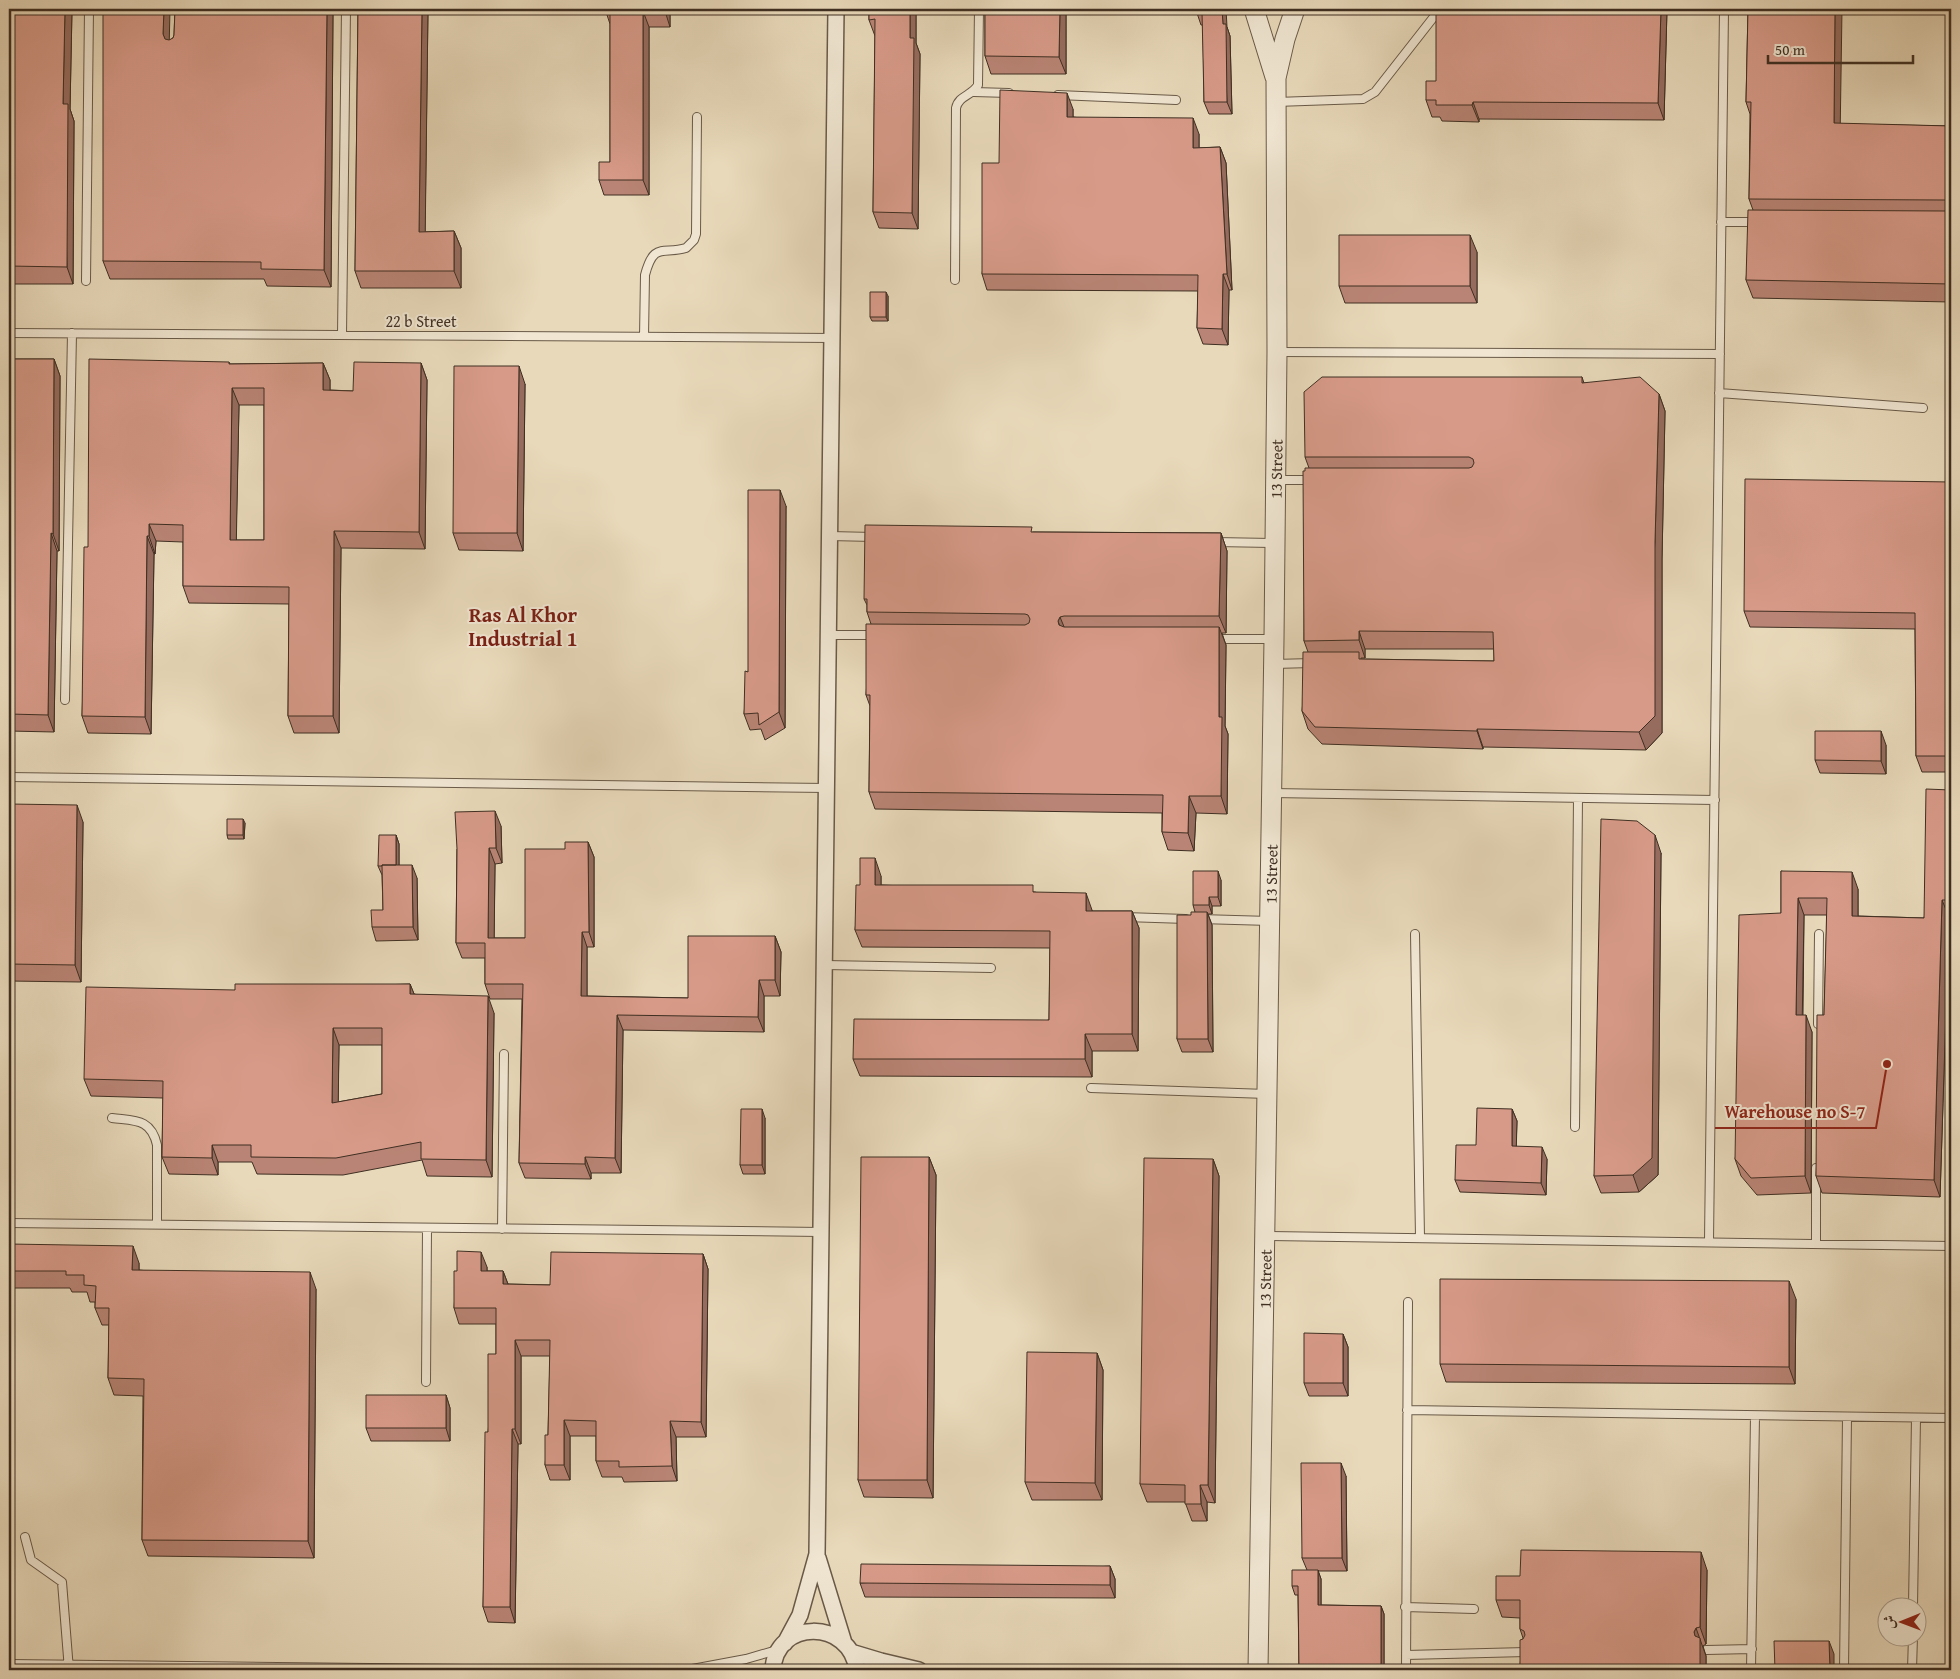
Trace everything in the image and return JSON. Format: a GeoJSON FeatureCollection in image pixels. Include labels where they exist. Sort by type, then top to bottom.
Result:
{"type":"FeatureCollection","features":[{"type":"Feature","properties":{"kind":"street"},"geometry":{"type":"LineString","coordinates":[[773,1670],[773,1664],[800,1615],[817,1554],[836,9]]}},
{"type":"Feature","properties":{"kind":"street","name":"13 Street"},"geometry":{"type":"LineString","coordinates":[[1254,9],[1276,78]]}},
{"type":"Feature","properties":{"kind":"street","name":"13 Street"},"geometry":{"type":"LineString","coordinates":[[1258,1670],[1276,480],[1276,78],[1285,39],[1295,9]]}},
{"type":"Feature","properties":{"kind":"street"},"geometry":{"type":"LineString","coordinates":[[817,1554],[825,1585],[857,1670]]}},
{"type":"Feature","properties":{"kind":"street"},"geometry":{"type":"LineString","coordinates":[[782,1646],[799,1634],[815,1631],[830,1634],[848,1647],[881,1661],[919,1670]]}},
{"type":"Feature","properties":{"kind":"lane"},"geometry":{"type":"LineString","coordinates":[[86,281],[89,9]]}},
{"type":"Feature","properties":{"kind":"lane"},"geometry":{"type":"LineString","coordinates":[[342,335],[346,9]]}},
{"type":"Feature","properties":{"kind":"lane"},"geometry":{"type":"LineString","coordinates":[[974,92],[978,85],[978,9]]}},
{"type":"Feature","properties":{"kind":"lane"},"geometry":{"type":"LineString","coordinates":[[1276,102],[1363,98],[1375,92],[1440,9]]}},
{"type":"Feature","properties":{"kind":"lane"},"geometry":{"type":"LineString","coordinates":[[1709,1241],[1724,9]]}},
{"type":"Feature","properties":{"kind":"lane"},"geometry":{"type":"LineString","coordinates":[[955,280],[957,104],[962,98],[974,92],[1022,94]]}},
{"type":"Feature","properties":{"kind":"lane"},"geometry":{"type":"LineString","coordinates":[[1051,95],[1176,100]]}},
{"type":"Feature","properties":{"kind":"lane"},"geometry":{"type":"LineString","coordinates":[[644,337],[645,275],[652,258],[662,249],[686,248],[694,240],[696,234],[697,117]]}},
{"type":"Feature","properties":{"kind":"lane"},"geometry":{"type":"LineString","coordinates":[[1721,222],[1769,222]]}},
{"type":"Feature","properties":{"kind":"lane","name":"22 b Street"},"geometry":{"type":"LineString","coordinates":[[9,333],[833,338]]}},
{"type":"Feature","properties":{"kind":"lane"},"geometry":{"type":"LineString","coordinates":[[65,700],[72,333]]}},
{"type":"Feature","properties":{"kind":"lane"},"geometry":{"type":"LineString","coordinates":[[1277,352],[1720,354]]}},
{"type":"Feature","properties":{"kind":"lane"},"geometry":{"type":"LineString","coordinates":[[1719,393],[1923,408]]}},
{"type":"Feature","properties":{"kind":"lane"},"geometry":{"type":"LineString","coordinates":[[1276,480],[1323,480]]}},
{"type":"Feature","properties":{"kind":"lane"},"geometry":{"type":"LineString","coordinates":[[830,536],[880,537]]}},
{"type":"Feature","properties":{"kind":"lane"},"geometry":{"type":"LineString","coordinates":[[1206,542],[1275,543]]}},
{"type":"Feature","properties":{"kind":"lane"},"geometry":{"type":"LineString","coordinates":[[829,635],[886,635]]}},
{"type":"Feature","properties":{"kind":"lane"},"geometry":{"type":"LineString","coordinates":[[1209,639],[1274,639]]}},
{"type":"Feature","properties":{"kind":"lane"},"geometry":{"type":"LineString","coordinates":[[1273,664],[1322,664]]}},
{"type":"Feature","properties":{"kind":"lane"},"geometry":{"type":"LineString","coordinates":[[9,777],[827,788]]}},
{"type":"Feature","properties":{"kind":"lane"},"geometry":{"type":"LineString","coordinates":[[1272,793],[1715,800]]}},
{"type":"Feature","properties":{"kind":"lane"},"geometry":{"type":"LineString","coordinates":[[1575,1127],[1578,798]]}},
{"type":"Feature","properties":{"kind":"lane"},"geometry":{"type":"LineString","coordinates":[[1114,917],[1270,921]]}},
{"type":"Feature","properties":{"kind":"lane"},"geometry":{"type":"LineString","coordinates":[[1415,934],[1420,1237]]}},
{"type":"Feature","properties":{"kind":"lane"},"geometry":{"type":"LineString","coordinates":[[1818,1034],[1819,934]]}},
{"type":"Feature","properties":{"kind":"lane"},"geometry":{"type":"LineString","coordinates":[[825,965],[991,968]]}},
{"type":"Feature","properties":{"kind":"lane"},"geometry":{"type":"LineString","coordinates":[[502,1229],[504,1054]]}},
{"type":"Feature","properties":{"kind":"lane"},"geometry":{"type":"LineString","coordinates":[[1091,1088],[1267,1094]]}},
{"type":"Feature","properties":{"kind":"lane"},"geometry":{"type":"LineString","coordinates":[[112,1118],[138,1121],[147,1124],[153,1130],[157,1144],[157,1224]]}},
{"type":"Feature","properties":{"kind":"lane"},"geometry":{"type":"LineString","coordinates":[[1816,1163],[1816,1243]]}},
{"type":"Feature","properties":{"kind":"lane"},"geometry":{"type":"LineString","coordinates":[[9,1223],[821,1232]]}},
{"type":"Feature","properties":{"kind":"lane"},"geometry":{"type":"LineString","coordinates":[[426,1382],[427,1228]]}},
{"type":"Feature","properties":{"kind":"lane"},"geometry":{"type":"LineString","coordinates":[[1265,1236],[1951,1246]]}},
{"type":"Feature","properties":{"kind":"lane"},"geometry":{"type":"LineString","coordinates":[[1406,1670],[1408,1302]]}},
{"type":"Feature","properties":{"kind":"lane"},"geometry":{"type":"LineString","coordinates":[[1407,1410],[1951,1418]]}},
{"type":"Feature","properties":{"kind":"lane"},"geometry":{"type":"LineString","coordinates":[[1751,1670],[1755,1416]]}},
{"type":"Feature","properties":{"kind":"lane"},"geometry":{"type":"LineString","coordinates":[[1844,1670],[1847,1417]]}},
{"type":"Feature","properties":{"kind":"lane"},"geometry":{"type":"LineString","coordinates":[[1913,1596],[1916,1418]]}},
{"type":"Feature","properties":{"kind":"lane"},"geometry":{"type":"LineString","coordinates":[[25,1537],[31,1560],[62,1582],[69,1668]]}},
{"type":"Feature","properties":{"kind":"lane"},"geometry":{"type":"LineString","coordinates":[[1405,1607],[1474,1609]]}},
{"type":"Feature","properties":{"kind":"lane"},"geometry":{"type":"LineString","coordinates":[[687,1670],[746,1659],[782,1646]]}},
{"type":"Feature","properties":{"kind":"lane"},"geometry":{"type":"LineString","coordinates":[[1912,1670],[1913,1646]]}},
{"type":"Feature","properties":{"kind":"lane"},"geometry":{"type":"LineString","coordinates":[[1706,1650],[1752,1649]]}},
{"type":"Feature","properties":{"kind":"lane"},"geometry":{"type":"LineString","coordinates":[[1406,1654],[1526,1652]]}},
{"type":"Feature","properties":{"kind":"lane"},"geometry":{"type":"LineString","coordinates":[[9,1664],[69,1668],[554,1670]]}},
{"type":"Feature","properties":{"kind":"building"},"geometry":{"type":"Polygon","coordinates":[[[9,9],[65,9],[63,104],[68,104],[67,267],[9,266],[9,9]]]}},
{"type":"Feature","properties":{"kind":"building"},"geometry":{"type":"Polygon","coordinates":[[[103,9],[164,9],[163,34],[165,39],[169,40],[174,35],[175,9],[327,9],[324,270],[261,269],[261,262],[103,261],[103,9]]]}},
{"type":"Feature","properties":{"kind":"building"},"geometry":{"type":"Polygon","coordinates":[[[358,9],[422,9],[419,232],[454,231],[454,271],[355,271],[358,9]]]}},
{"type":"Feature","properties":{"kind":"building"},"geometry":{"type":"Polygon","coordinates":[[[606,9],[665,9],[665,11],[643,11],[643,180],[599,180],[599,162],[610,162],[610,12],[606,12],[606,9]]]}},
{"type":"Feature","properties":{"kind":"building"},"geometry":{"type":"Polygon","coordinates":[[[869,9],[910,9],[910,38],[914,38],[912,213],[873,212],[875,19],[869,20],[869,9]]]}},
{"type":"Feature","properties":{"kind":"building"},"geometry":{"type":"Polygon","coordinates":[[[985,9],[1060,9],[1059,57],[985,56],[985,9]]]}},
{"type":"Feature","properties":{"kind":"building"},"geometry":{"type":"Polygon","coordinates":[[[1197,9],[1222,9],[1223,24],[1226,24],[1227,102],[1204,102],[1202,12],[1197,13],[1197,9]]]}},
{"type":"Feature","properties":{"kind":"building"},"geometry":{"type":"Polygon","coordinates":[[[1436,9],[1661,9],[1658,103],[1473,102],[1472,105],[1436,105],[1436,100],[1426,100],[1426,81],[1436,81],[1436,9]]]}},
{"type":"Feature","properties":{"kind":"building"},"geometry":{"type":"Polygon","coordinates":[[[1748,9],[1835,9],[1834,123],[1951,126],[1951,284],[1746,280],[1748,210],[1945,211],[1950,206],[1949,202],[1945,200],[1749,199],[1751,102],[1746,102],[1748,9]]]}},
{"type":"Feature","properties":{"kind":"building"},"geometry":{"type":"Polygon","coordinates":[[[1000,90],[1067,93],[1067,117],[1193,118],[1193,148],[1220,147],[1227,274],[1223,274],[1222,329],[1197,328],[1198,275],[982,274],[982,163],[999,163],[1000,90]]]}},
{"type":"Feature","properties":{"kind":"building"},"geometry":{"type":"Polygon","coordinates":[[[1339,235],[1470,235],[1470,286],[1339,286],[1339,235]]]}},
{"type":"Feature","properties":{"kind":"building"},"geometry":{"type":"Polygon","coordinates":[[[870,292],[886,292],[886,317],[870,317],[870,292]]]}},
{"type":"Feature","properties":{"kind":"building"},"geometry":{"type":"Polygon","coordinates":[[[9,359],[54,359],[53,534],[51,533],[48,715],[9,714],[9,359]]]}},
{"type":"Feature","properties":{"kind":"building"},"geometry":{"type":"Polygon","coordinates":[[[89,359],[229,362],[229,364],[323,363],[323,390],[353,391],[354,362],[421,363],[419,532],[334,531],[333,716],[288,716],[289,587],[183,586],[183,525],[149,524],[149,536],[147,536],[145,717],[82,716],[84,547],[88,547],[89,359]],[[232,388],[230,540],[264,540],[264,388],[232,388]]]}},
{"type":"Feature","properties":{"kind":"building"},"geometry":{"type":"Polygon","coordinates":[[[454,366],[519,366],[517,533],[453,533],[454,366]]]}},
{"type":"Feature","properties":{"kind":"building"},"geometry":{"type":"Polygon","coordinates":[[[1322,377],[1582,377],[1582,383],[1640,377],[1659,394],[1655,542],[1655,716],[1639,732],[1315,727],[1302,711],[1303,652],[1359,652],[1359,659],[1494,661],[1493,632],[1359,631],[1359,640],[1304,641],[1303,471],[1305,471],[1305,468],[1469,468],[1474,463],[1473,459],[1469,457],[1305,457],[1304,392],[1322,377]]]}},
{"type":"Feature","properties":{"kind":"building"},"geometry":{"type":"Polygon","coordinates":[[[1745,479],[1951,482],[1951,756],[1916,756],[1915,613],[1744,611],[1745,479]]]}},
{"type":"Feature","properties":{"kind":"building"},"geometry":{"type":"Polygon","coordinates":[[[748,490],[780,490],[779,712],[759,725],[758,713],[744,714],[745,671],[748,672],[748,490]]]}},
{"type":"Feature","properties":{"kind":"building"},"geometry":{"type":"Polygon","coordinates":[[[865,525],[1032,527],[1031,532],[1221,533],[1219,616],[1064,616],[1060,617],[1058,621],[1059,625],[1064,627],[1219,627],[1219,717],[1222,717],[1221,796],[1189,796],[1188,833],[1162,832],[1163,795],[869,792],[870,695],[866,695],[866,624],[1025,625],[1029,623],[1030,619],[1025,614],[867,612],[867,599],[864,599],[865,525]]]}},
{"type":"Feature","properties":{"kind":"building"},"geometry":{"type":"Polygon","coordinates":[[[1815,731],[1881,731],[1881,761],[1815,760],[1815,731]]]}},
{"type":"Feature","properties":{"kind":"building"},"geometry":{"type":"Polygon","coordinates":[[[1926,789],[1951,790],[1951,900],[1942,900],[1934,1180],[1816,1176],[1817,1015],[1824,1015],[1827,898],[1798,898],[1796,1015],[1806,1015],[1805,1176],[1751,1178],[1735,1159],[1739,915],[1781,913],[1781,871],[1852,872],[1852,916],[1924,918],[1926,789]]]}},
{"type":"Feature","properties":{"kind":"building"},"geometry":{"type":"Polygon","coordinates":[[[9,804],[77,805],[75,965],[9,964],[9,804]]]}},
{"type":"Feature","properties":{"kind":"building"},"geometry":{"type":"Polygon","coordinates":[[[495,811],[496,848],[489,848],[488,938],[525,938],[525,849],[565,849],[565,842],[588,842],[589,932],[582,932],[581,996],[688,998],[688,936],[775,936],[775,980],[759,980],[758,1017],[617,1015],[615,1158],[585,1157],[585,1164],[519,1163],[523,984],[485,984],[485,943],[456,943],[457,849],[455,812],[495,811]]]}},
{"type":"Feature","properties":{"kind":"building"},"geometry":{"type":"Polygon","coordinates":[[[227,819],[243,819],[243,835],[227,835],[227,819]]]}},
{"type":"Feature","properties":{"kind":"building"},"geometry":{"type":"Polygon","coordinates":[[[1601,819],[1637,821],[1655,835],[1652,1158],[1633,1175],[1594,1176],[1601,819]]]}},
{"type":"Feature","properties":{"kind":"building"},"geometry":{"type":"Polygon","coordinates":[[[379,835],[396,835],[396,865],[378,866],[379,835]]]}},
{"type":"Feature","properties":{"kind":"building"},"geometry":{"type":"Polygon","coordinates":[[[860,858],[875,858],[875,885],[1033,885],[1033,892],[1086,893],[1086,911],[1132,911],[1132,1034],[1085,1034],[1085,1059],[853,1059],[854,1019],[1049,1020],[1050,931],[855,930],[856,885],[860,885],[860,858]]]}},
{"type":"Feature","properties":{"kind":"building"},"geometry":{"type":"Polygon","coordinates":[[[382,865],[412,865],[413,927],[372,927],[371,910],[383,910],[382,865]]]}},
{"type":"Feature","properties":{"kind":"building"},"geometry":{"type":"Polygon","coordinates":[[[1193,871],[1218,871],[1218,897],[1209,897],[1209,905],[1193,905],[1193,871]]]}},
{"type":"Feature","properties":{"kind":"building"},"geometry":{"type":"Polygon","coordinates":[[[1191,912],[1207,912],[1208,1039],[1177,1039],[1177,915],[1191,915],[1191,912]]]}},
{"type":"Feature","properties":{"kind":"building"},"geometry":{"type":"Polygon","coordinates":[[[235,984],[410,984],[410,994],[488,996],[486,1160],[421,1159],[421,1142],[336,1158],[251,1157],[251,1145],[212,1145],[212,1158],[162,1157],[163,1081],[84,1079],[86,987],[235,990],[235,984]],[[333,1028],[332,1103],[382,1094],[382,1028],[333,1028]]]}},
{"type":"Feature","properties":{"kind":"building"},"geometry":{"type":"Polygon","coordinates":[[[1477,1108],[1512,1109],[1512,1146],[1542,1147],[1541,1183],[1455,1180],[1456,1145],[1476,1145],[1477,1108]]]}},
{"type":"Feature","properties":{"kind":"building"},"geometry":{"type":"Polygon","coordinates":[[[741,1109],[762,1109],[762,1165],[740,1165],[741,1109]]]}},
{"type":"Feature","properties":{"kind":"building"},"geometry":{"type":"Polygon","coordinates":[[[861,1157],[929,1157],[927,1480],[858,1480],[861,1157]]]}},
{"type":"Feature","properties":{"kind":"building"},"geometry":{"type":"Polygon","coordinates":[[[1144,1158],[1213,1159],[1208,1485],[1200,1485],[1201,1504],[1185,1504],[1185,1485],[1140,1484],[1144,1158]]]}},
{"type":"Feature","properties":{"kind":"building"},"geometry":{"type":"Polygon","coordinates":[[[9,1244],[133,1246],[132,1270],[310,1272],[308,1541],[142,1540],[144,1379],[108,1378],[109,1308],[95,1308],[96,1286],[84,1285],[84,1275],[66,1275],[66,1271],[9,1271],[9,1244]]]}},
{"type":"Feature","properties":{"kind":"building"},"geometry":{"type":"Polygon","coordinates":[[[457,1251],[481,1252],[481,1271],[503,1271],[503,1284],[550,1285],[551,1252],[703,1254],[701,1422],[670,1421],[672,1466],[619,1467],[619,1461],[596,1461],[596,1421],[564,1420],[564,1465],[545,1465],[545,1435],[548,1435],[550,1340],[515,1340],[515,1429],[512,1429],[510,1607],[483,1607],[485,1432],[488,1432],[488,1354],[496,1354],[496,1308],[454,1308],[454,1271],[457,1271],[457,1251]]]}},
{"type":"Feature","properties":{"kind":"building"},"geometry":{"type":"Polygon","coordinates":[[[1440,1279],[1789,1281],[1789,1367],[1440,1364],[1440,1279]]]}},
{"type":"Feature","properties":{"kind":"building"},"geometry":{"type":"Polygon","coordinates":[[[1304,1333],[1343,1334],[1343,1383],[1304,1383],[1304,1333]]]}},
{"type":"Feature","properties":{"kind":"building"},"geometry":{"type":"Polygon","coordinates":[[[1027,1352],[1097,1353],[1095,1483],[1025,1482],[1027,1352]]]}},
{"type":"Feature","properties":{"kind":"building"},"geometry":{"type":"Polygon","coordinates":[[[366,1395],[446,1395],[446,1428],[366,1428],[366,1395]]]}},
{"type":"Feature","properties":{"kind":"building"},"geometry":{"type":"Polygon","coordinates":[[[1301,1463],[1341,1463],[1342,1558],[1302,1558],[1301,1463]]]}},
{"type":"Feature","properties":{"kind":"building"},"geometry":{"type":"Polygon","coordinates":[[[1521,1550],[1701,1552],[1700,1627],[1696,1628],[1694,1632],[1695,1636],[1700,1638],[1700,1667],[1520,1665],[1520,1640],[1525,1635],[1524,1631],[1520,1629],[1520,1600],[1496,1600],[1496,1576],[1520,1576],[1521,1550]]]}},
{"type":"Feature","properties":{"kind":"building"},"geometry":{"type":"Polygon","coordinates":[[[861,1564],[1110,1566],[1110,1585],[860,1583],[861,1564]]]}},
{"type":"Feature","properties":{"kind":"building"},"geometry":{"type":"Polygon","coordinates":[[[1292,1570],[1318,1570],[1318,1605],[1381,1606],[1381,1670],[1299,1670],[1298,1586],[1292,1586],[1292,1570]]]}},
{"type":"Feature","properties":{"kind":"building"},"geometry":{"type":"Polygon","coordinates":[[[1774,1641],[1829,1641],[1830,1670],[1775,1670],[1774,1641]]]}},
{"type":"Feature","properties":{"kind":"place","name":"Warehouse no S-7"},"geometry":{"type":"Point","coordinates":[1887,1064]}},
{"type":"Feature","properties":{"kind":"district","name":"Ras Al Khor Industrial 1"},"geometry":{"type":"Point","coordinates":[523,626]}}]}
